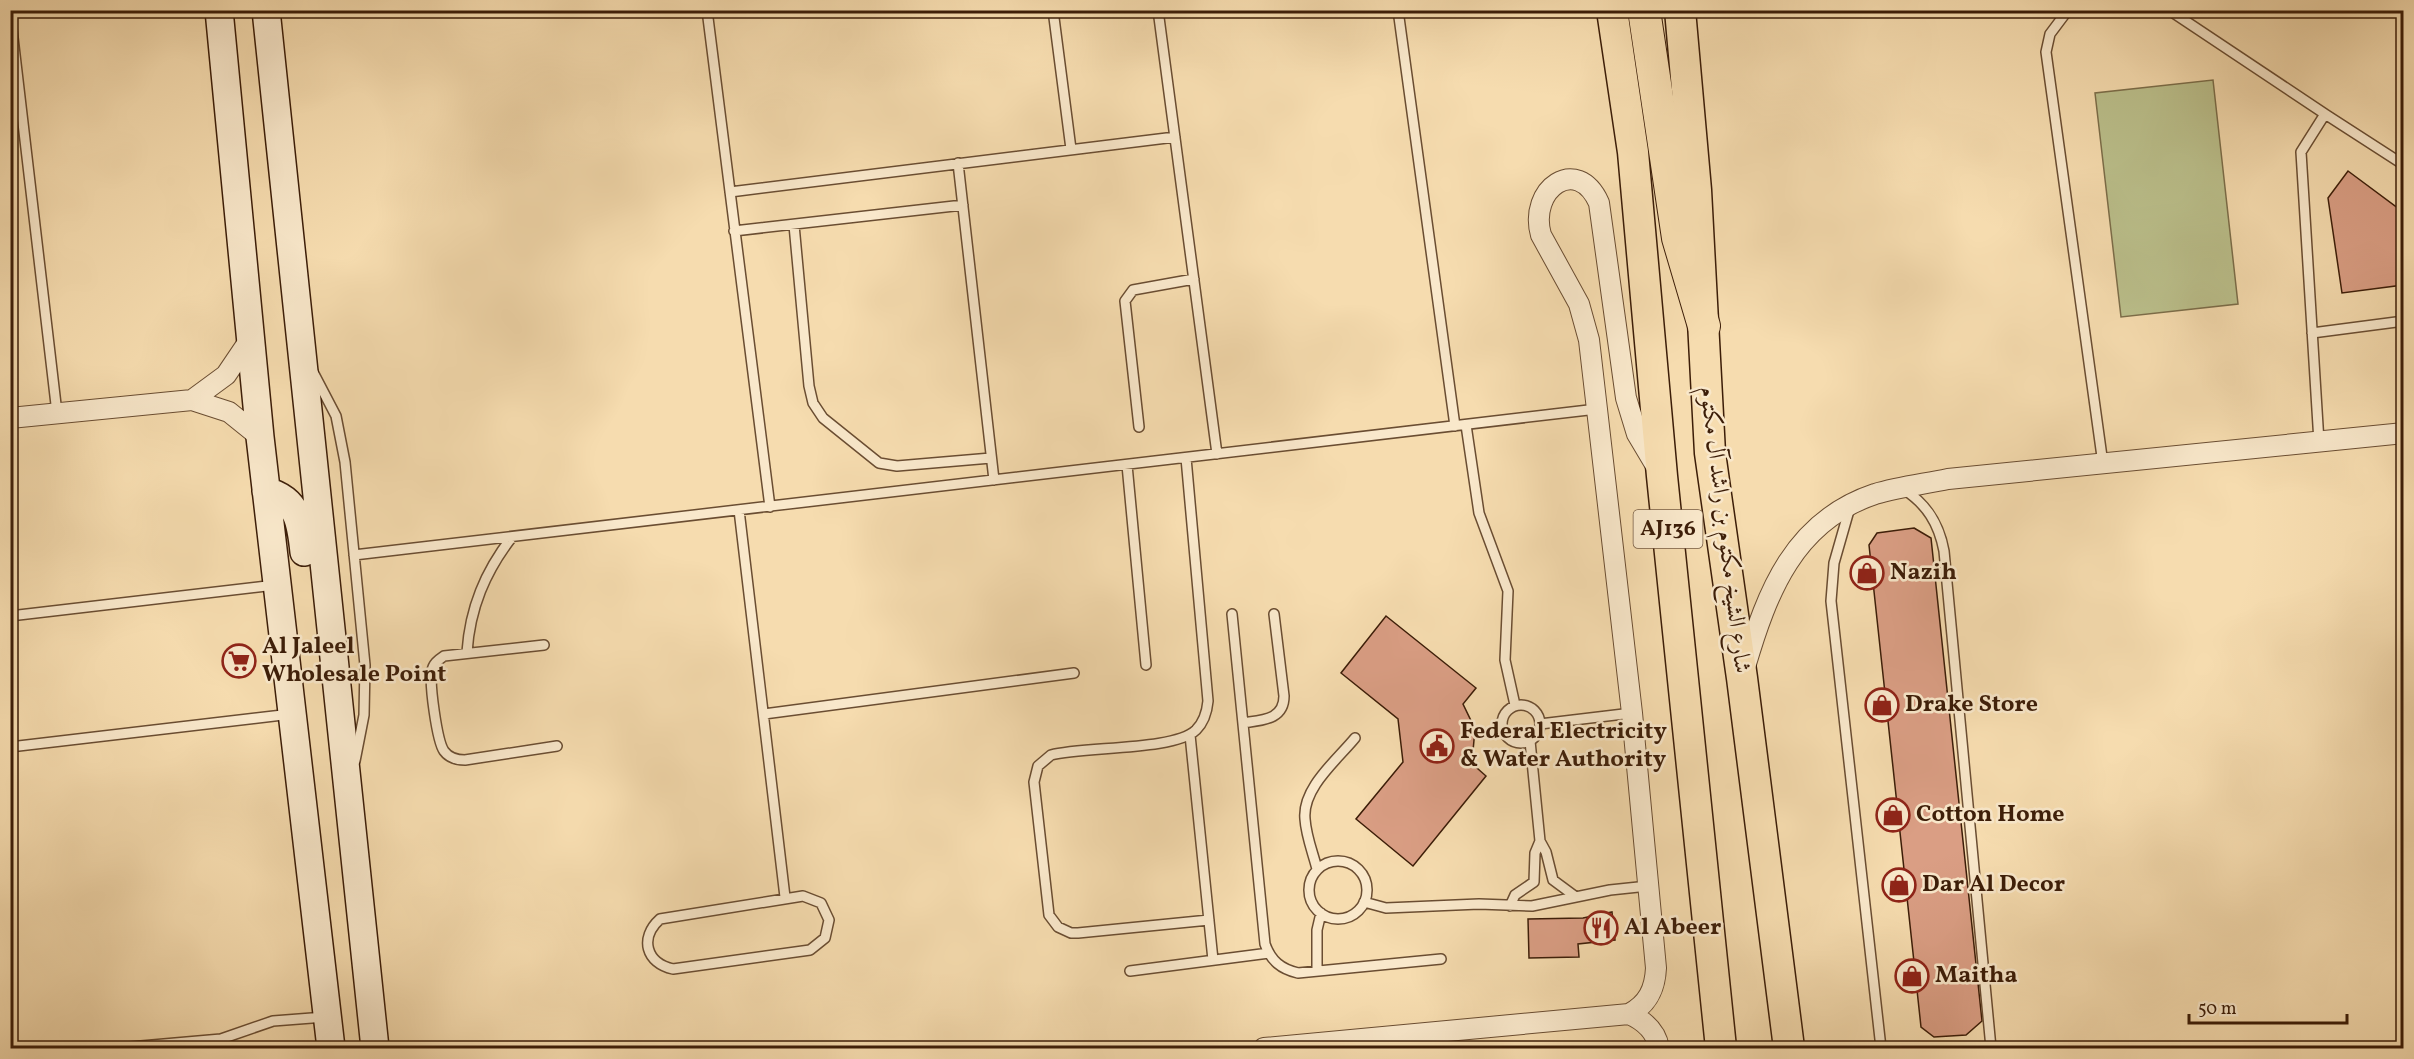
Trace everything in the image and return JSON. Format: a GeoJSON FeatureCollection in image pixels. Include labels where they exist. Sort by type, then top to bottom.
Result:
{"type":"FeatureCollection","features":[{"type":"Feature","properties":{"kind":"highway"},"geometry":{"type":"LineString","coordinates":[[1644,10],[1678,238],[1704,326]]}},
{"type":"Feature","properties":{"kind":"main road"},"geometry":{"type":"LineString","coordinates":[[219,10],[249,341],[331,1048]]}},
{"type":"Feature","properties":{"kind":"main road"},"geometry":{"type":"LineString","coordinates":[[266,10],[300,355],[375,1048]]}},
{"type":"Feature","properties":{"kind":"main road","name":"AJ136"},"geometry":{"type":"LineString","coordinates":[[1612,10],[1633,152],[1662,476],[1721,1048]]}},
{"type":"Feature","properties":{"kind":"main road","name":"شارع الشيخ مكتوم بن راشد آل مكتوم"},"geometry":{"type":"LineString","coordinates":[[1680,10],[1696,190],[1710,453],[1742,678],[1789,1048]]}},
{"type":"Feature","properties":{"kind":"main road"},"geometry":{"type":"LineString","coordinates":[[266,491],[290,502],[299,517],[319,672],[340,728]]}},
{"type":"Feature","properties":{"kind":"street"},"geometry":{"type":"LineString","coordinates":[[1264,1048],[1629,1014],[1647,1000],[1656,979],[1632,713],[1584,315],[1541,235],[1538,223],[1538,210],[1549,188],[1568,179],[1588,185],[1599,202],[1626,398],[1637,434],[1662,476]]}},
{"type":"Feature","properties":{"kind":"street"},"geometry":{"type":"LineString","coordinates":[[192,400],[226,375],[249,341]]}},
{"type":"Feature","properties":{"kind":"street"},"geometry":{"type":"LineString","coordinates":[[10,418],[192,400],[229,412],[260,437]]}},
{"type":"Feature","properties":{"kind":"street"},"geometry":{"type":"LineString","coordinates":[[1742,678],[1756,630],[1781,570],[1808,536],[1824,522],[1852,504],[1901,488],[1948,479],[2403,433]]}},
{"type":"Feature","properties":{"kind":"street"},"geometry":{"type":"LineString","coordinates":[[1629,1014],[1647,1024],[1659,1048]]}},
{"type":"Feature","properties":{"kind":"lane"},"geometry":{"type":"LineString","coordinates":[[706,10],[770,507]]}},
{"type":"Feature","properties":{"kind":"lane"},"geometry":{"type":"LineString","coordinates":[[1053,10],[1071,149]]}},
{"type":"Feature","properties":{"kind":"lane"},"geometry":{"type":"LineString","coordinates":[[1158,10],[1217,454]]}},
{"type":"Feature","properties":{"kind":"lane"},"geometry":{"type":"LineString","coordinates":[[1398,10],[1455,426]]}},
{"type":"Feature","properties":{"kind":"lane"},"geometry":{"type":"LineString","coordinates":[[2068,10],[2050,34],[2046,52],[2103,464]]}},
{"type":"Feature","properties":{"kind":"lane"},"geometry":{"type":"LineString","coordinates":[[2169,10],[2403,165]]}},
{"type":"Feature","properties":{"kind":"lane"},"geometry":{"type":"LineString","coordinates":[[10,12],[57,413]]}},
{"type":"Feature","properties":{"kind":"lane"},"geometry":{"type":"LineString","coordinates":[[2319,442],[2301,152],[2325,114]]}},
{"type":"Feature","properties":{"kind":"lane"},"geometry":{"type":"LineString","coordinates":[[730,192],[1175,137]]}},
{"type":"Feature","properties":{"kind":"lane"},"geometry":{"type":"LineString","coordinates":[[958,163],[994,480]]}},
{"type":"Feature","properties":{"kind":"lane"},"geometry":{"type":"LineString","coordinates":[[734,231],[963,205]]}},
{"type":"Feature","properties":{"kind":"lane"},"geometry":{"type":"LineString","coordinates":[[794,225],[809,386],[813,403],[823,418],[870,459],[888,466],[992,458]]}},
{"type":"Feature","properties":{"kind":"lane"},"geometry":{"type":"LineString","coordinates":[[1139,427],[1125,301],[1133,290],[1194,279]]}},
{"type":"Feature","properties":{"kind":"lane"},"geometry":{"type":"LineString","coordinates":[[2312,333],[2403,321]]}},
{"type":"Feature","properties":{"kind":"lane"},"geometry":{"type":"LineString","coordinates":[[300,355],[315,374],[336,416],[342,438],[366,690],[361,739],[346,786]]}},
{"type":"Feature","properties":{"kind":"lane"},"geometry":{"type":"LineString","coordinates":[[354,555],[1597,409]]}},
{"type":"Feature","properties":{"kind":"lane"},"geometry":{"type":"LineString","coordinates":[[1466,424],[1479,513],[1508,591],[1505,660],[1515,705]]}},
{"type":"Feature","properties":{"kind":"lane"},"geometry":{"type":"LineString","coordinates":[[1186,458],[1208,701],[1202,723],[1190,735],[1176,740],[1051,755],[1038,766],[1034,782],[1048,908],[1052,922],[1058,927],[1071,933],[1078,933],[1209,920]]}},
{"type":"Feature","properties":{"kind":"lane"},"geometry":{"type":"LineString","coordinates":[[1126,465],[1146,665]]}},
{"type":"Feature","properties":{"kind":"lane"},"geometry":{"type":"LineString","coordinates":[[1901,488],[1914,496],[1934,520],[1944,551],[1991,1048]]}},
{"type":"Feature","properties":{"kind":"lane"},"geometry":{"type":"LineString","coordinates":[[1852,504],[1836,553],[1831,601],[1881,1048]]}},
{"type":"Feature","properties":{"kind":"lane"},"geometry":{"type":"LineString","coordinates":[[739,510],[785,897]]}},
{"type":"Feature","properties":{"kind":"lane"},"geometry":{"type":"LineString","coordinates":[[467,652],[471,621],[480,591],[494,563],[512,537]]}},
{"type":"Feature","properties":{"kind":"lane"},"geometry":{"type":"LineString","coordinates":[[10,616],[277,585]]}},
{"type":"Feature","properties":{"kind":"lane"},"geometry":{"type":"LineString","coordinates":[[1232,614],[1265,944],[1269,953],[1274,961],[1289,971],[1317,971],[1441,959]]}},
{"type":"Feature","properties":{"kind":"lane"},"geometry":{"type":"LineString","coordinates":[[1243,723],[1273,718],[1282,708],[1284,696],[1274,614]]}},
{"type":"Feature","properties":{"kind":"lane"},"geometry":{"type":"LineString","coordinates":[[544,645],[467,652],[444,656],[438,660],[431,672],[439,742],[446,754],[465,760],[557,746]]}},
{"type":"Feature","properties":{"kind":"lane"},"geometry":{"type":"LineString","coordinates":[[764,714],[1074,673]]}},
{"type":"Feature","properties":{"kind":"lane"},"geometry":{"type":"LineString","coordinates":[[1515,705],[1529,706],[1535,710],[1540,724],[1536,737],[1530,741],[1514,742],[1503,731],[1504,716],[1515,705]]}},
{"type":"Feature","properties":{"kind":"lane"},"geometry":{"type":"LineString","coordinates":[[1540,724],[1632,713]]}},
{"type":"Feature","properties":{"kind":"lane"},"geometry":{"type":"LineString","coordinates":[[10,747],[293,714]]}},
{"type":"Feature","properties":{"kind":"lane"},"geometry":{"type":"LineString","coordinates":[[1190,735],[1214,960]]}},
{"type":"Feature","properties":{"kind":"lane"},"geometry":{"type":"LineString","coordinates":[[1317,869],[1335,861],[1354,866],[1365,882],[1364,902],[1350,916],[1330,918],[1321,914],[1310,897],[1309,887],[1317,869],[1305,827],[1305,807],[1313,789],[1355,738]]}},
{"type":"Feature","properties":{"kind":"lane"},"geometry":{"type":"LineString","coordinates":[[1530,741],[1540,841],[1546,852],[1553,880],[1576,897]]}},
{"type":"Feature","properties":{"kind":"lane"},"geometry":{"type":"LineString","coordinates":[[1509,906],[1515,896],[1534,882],[1535,853],[1540,841]]}},
{"type":"Feature","properties":{"kind":"lane"},"geometry":{"type":"LineString","coordinates":[[1364,902],[1386,908],[1479,904],[1543,905],[1576,897],[1648,886]]}},
{"type":"Feature","properties":{"kind":"lane"},"geometry":{"type":"LineString","coordinates":[[785,897],[813,898],[827,910],[829,930],[818,945],[810,950],[673,969],[662,966],[652,959],[647,949],[647,937],[651,927],[660,919],[785,897]]}},
{"type":"Feature","properties":{"kind":"lane"},"geometry":{"type":"LineString","coordinates":[[1317,971],[1317,930],[1321,914]]}},
{"type":"Feature","properties":{"kind":"lane"},"geometry":{"type":"LineString","coordinates":[[1130,971],[1269,953]]}},
{"type":"Feature","properties":{"kind":"lane"},"geometry":{"type":"LineString","coordinates":[[118,1048],[221,1039],[273,1021],[327,1017]]}},
{"type":"Feature","properties":{"kind":"green space"},"geometry":{"type":"Polygon","coordinates":[[[2213,80],[2238,304],[2121,317],[2095,93],[2213,80]]]}},
{"type":"Feature","properties":{"kind":"building"},"geometry":{"type":"Polygon","coordinates":[[[2348,171],[2403,212],[2403,285],[2342,293],[2328,198],[2348,171]]]}},
{"type":"Feature","properties":{"kind":"building"},"geometry":{"type":"Polygon","coordinates":[[[1914,528],[1931,538],[1982,1021],[1966,1035],[1934,1037],[1921,1027],[1869,545],[1877,533],[1914,528]]]}},
{"type":"Feature","properties":{"kind":"building","name":"Federal Electricity & Water Authority"},"geometry":{"type":"Polygon","coordinates":[[[1386,616],[1476,688],[1463,704],[1475,729],[1473,751],[1469,761],[1486,776],[1413,866],[1356,819],[1403,762],[1398,719],[1341,673],[1386,616]]]}},
{"type":"Feature","properties":{"kind":"building"},"geometry":{"type":"Polygon","coordinates":[[[1612,912],[1615,940],[1578,944],[1579,957],[1529,958],[1528,919],[1583,918],[1612,912]]]}},
{"type":"Feature","properties":{"kind":"place","name":"Nazih"},"geometry":{"type":"Point","coordinates":[1867,573]}},
{"type":"Feature","properties":{"kind":"place","name":"Al Jaleel Wholesale Point"},"geometry":{"type":"Point","coordinates":[239,661]}},
{"type":"Feature","properties":{"kind":"place","name":"Drake Store"},"geometry":{"type":"Point","coordinates":[1882,705]}},
{"type":"Feature","properties":{"kind":"place","name":"Federal Electricity & Water Authority"},"geometry":{"type":"Point","coordinates":[1437,746]}},
{"type":"Feature","properties":{"kind":"place","name":"Cotton Home"},"geometry":{"type":"Point","coordinates":[1893,815]}},
{"type":"Feature","properties":{"kind":"place","name":"Dar Al Decor"},"geometry":{"type":"Point","coordinates":[1899,885]}},
{"type":"Feature","properties":{"kind":"place","name":"Al Abeer"},"geometry":{"type":"Point","coordinates":[1601,928]}},
{"type":"Feature","properties":{"kind":"place","name":"Maitha"},"geometry":{"type":"Point","coordinates":[1912,976]}}]}
